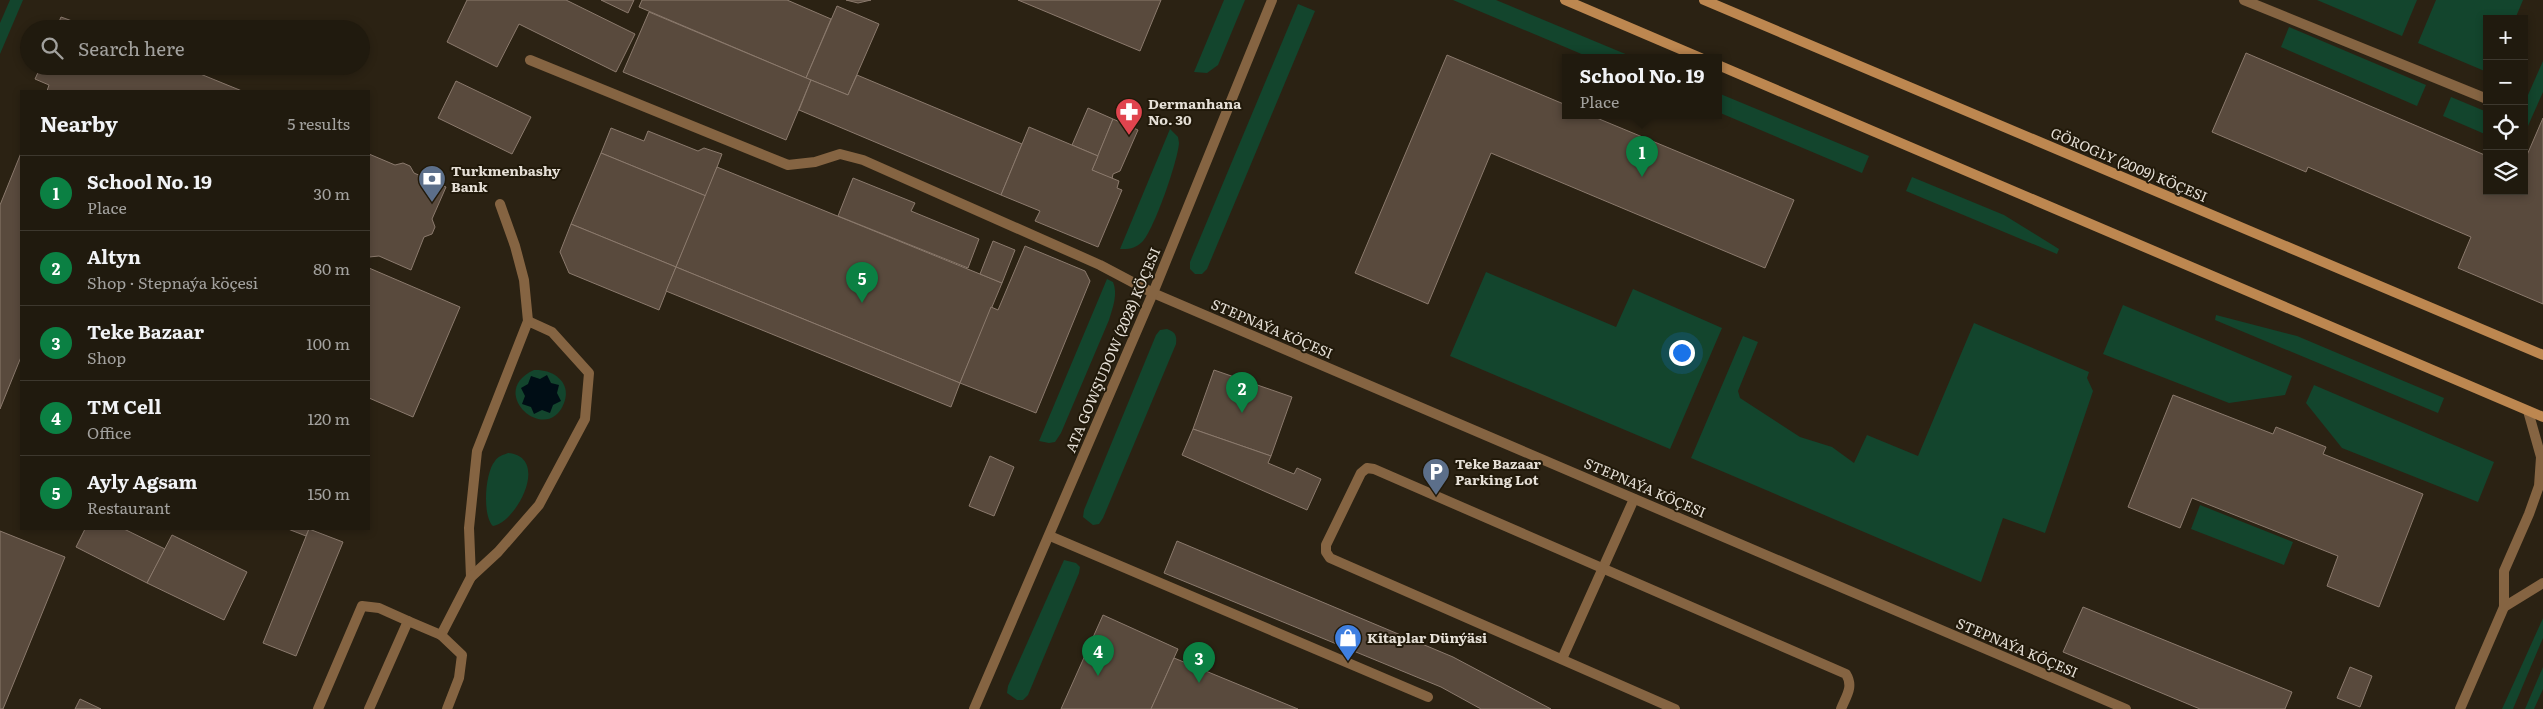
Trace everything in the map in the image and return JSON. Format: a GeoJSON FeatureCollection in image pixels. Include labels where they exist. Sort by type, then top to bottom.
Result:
{"type":"FeatureCollection","features":[{"type":"Feature","properties":{"kind":"main road"},"geometry":{"type":"LineString","coordinates":[[1565,0],[1692,54]]}},
{"type":"Feature","properties":{"kind":"main road","name":"GÖROGLY (2009) KÖÇESI"},"geometry":{"type":"LineString","coordinates":[[1704,0],[2543,355]]}},
{"type":"Feature","properties":{"kind":"main road"},"geometry":{"type":"LineString","coordinates":[[1722,67],[2543,417]]}},
{"type":"Feature","properties":{"kind":"main road"},"geometry":{"type":"LineString","coordinates":[[2528,411],[2543,425]]}},
{"type":"Feature","properties":{"kind":"street","name":"ATA GOWŞUDOW (2028) KÖÇESI"},"geometry":{"type":"LineString","coordinates":[[974,709],[1153,293],[1272,0]]}},
{"type":"Feature","properties":{"kind":"street"},"geometry":{"type":"LineString","coordinates":[[2244,0],[2483,96]]}},
{"type":"Feature","properties":{"kind":"street","name":"STEPNAÝA KÖÇESI"},"geometry":{"type":"LineString","coordinates":[[530,60],[788,165],[815,162],[840,154],[863,160],[1100,265],[1153,293],[2126,709]]}},
{"type":"Feature","properties":{"kind":"street"},"geometry":{"type":"LineString","coordinates":[[471,577],[470,528],[477,451],[528,321],[524,280],[516,246],[500,204]]}},
{"type":"Feature","properties":{"kind":"street"},"geometry":{"type":"LineString","coordinates":[[441,636],[471,577],[498,552],[538,505],[585,419],[589,373],[552,332],[528,321]]}},
{"type":"Feature","properties":{"kind":"street"},"geometry":{"type":"LineString","coordinates":[[2460,709],[2504,607],[2504,570],[2529,514],[2539,486],[2541,457],[2528,411]]}},
{"type":"Feature","properties":{"kind":"street"},"geometry":{"type":"LineString","coordinates":[[1675,709],[1330,558],[1326,552],[1326,545],[1361,473],[1367,468],[1374,469],[1846,674],[1850,680],[1850,688],[1840,709]]}},
{"type":"Feature","properties":{"kind":"street"},"geometry":{"type":"LineString","coordinates":[[1562,659],[1634,498]]}},
{"type":"Feature","properties":{"kind":"street"},"geometry":{"type":"LineString","coordinates":[[1050,536],[1428,697]]}},
{"type":"Feature","properties":{"kind":"street"},"geometry":{"type":"LineString","coordinates":[[2504,607],[2543,583]]}},
{"type":"Feature","properties":{"kind":"street"},"geometry":{"type":"LineString","coordinates":[[318,709],[362,606],[378,608],[441,636],[462,655],[459,678],[447,709]]}},
{"type":"Feature","properties":{"kind":"street"},"geometry":{"type":"LineString","coordinates":[[369,709],[408,621]]}},
{"type":"Feature","properties":{"kind":"green space"},"geometry":{"type":"Polygon","coordinates":[[[10,0],[23,0],[0,54],[0,23],[10,0]]]}},
{"type":"Feature","properties":{"kind":"green space"},"geometry":{"type":"Polygon","coordinates":[[[1224,0],[1245,0],[1218,65],[1207,73],[1194,72],[1224,0]]]}},
{"type":"Feature","properties":{"kind":"green space"},"geometry":{"type":"Polygon","coordinates":[[[1453,0],[1496,0],[1625,54],[1581,54],[1453,0]]]}},
{"type":"Feature","properties":{"kind":"green space"},"geometry":{"type":"Polygon","coordinates":[[[2317,0],[2417,0],[2402,36],[2317,0]]]}},
{"type":"Feature","properties":{"kind":"green space"},"geometry":{"type":"Polygon","coordinates":[[[2436,0],[2523,0],[2517,15],[2483,15],[2483,70],[2418,43],[2436,0]]]}},
{"type":"Feature","properties":{"kind":"green space"},"geometry":{"type":"Polygon","coordinates":[[[1298,4],[1315,11],[1207,269],[1202,274],[1195,274],[1190,269],[1190,262],[1298,4]]]}},
{"type":"Feature","properties":{"kind":"green space"},"geometry":{"type":"Polygon","coordinates":[[[2289,27],[2426,85],[2417,106],[2281,47],[2289,27]]]}},
{"type":"Feature","properties":{"kind":"green space"},"geometry":{"type":"Polygon","coordinates":[[[2543,61],[2543,92],[2528,126],[2528,95],[2543,61]]]}},
{"type":"Feature","properties":{"kind":"green space"},"geometry":{"type":"Polygon","coordinates":[[[1722,95],[1869,156],[1862,173],[1722,114],[1722,95]]]}},
{"type":"Feature","properties":{"kind":"green space"},"geometry":{"type":"Polygon","coordinates":[[[2451,97],[2483,110],[2483,133],[2443,116],[2451,97]]]}},
{"type":"Feature","properties":{"kind":"green space"},"geometry":{"type":"Polygon","coordinates":[[[1170,129],[1178,137],[1178,152],[1159,210],[1142,242],[1129,249],[1120,249],[1170,129]]]}},
{"type":"Feature","properties":{"kind":"green space"},"geometry":{"type":"Polygon","coordinates":[[[1912,177],[2004,215],[2059,249],[2057,254],[1906,191],[1912,177]]]}},
{"type":"Feature","properties":{"kind":"green space"},"geometry":{"type":"Polygon","coordinates":[[[1486,272],[1616,327],[1633,289],[1722,328],[1670,449],[1450,356],[1486,272]]]}},
{"type":"Feature","properties":{"kind":"green space"},"geometry":{"type":"Polygon","coordinates":[[[1107,279],[1113,282],[1115,291],[1109,320],[1061,433],[1055,442],[1039,441],[1107,279]]]}},
{"type":"Feature","properties":{"kind":"green space"},"geometry":{"type":"Polygon","coordinates":[[[2123,305],[2292,376],[2285,395],[2229,403],[2103,354],[2123,305]]]}},
{"type":"Feature","properties":{"kind":"green space"},"geometry":{"type":"Polygon","coordinates":[[[2216,315],[2297,336],[2444,398],[2438,413],[2215,320],[2216,315]]]}},
{"type":"Feature","properties":{"kind":"green space"},"geometry":{"type":"Polygon","coordinates":[[[1974,323],[2089,372],[2087,378],[2093,391],[2045,533],[2003,518],[1981,582],[1691,458],[1743,336],[1758,342],[1738,391],[1740,398],[1800,437],[1832,447],[1854,463],[1867,435],[1918,456],[1974,323]]]}},
{"type":"Feature","properties":{"kind":"green space"},"geometry":{"type":"Polygon","coordinates":[[[1167,329],[1175,334],[1176,344],[1103,518],[1099,524],[1093,525],[1083,517],[1084,510],[1156,335],[1160,330],[1167,329]]]}},
{"type":"Feature","properties":{"kind":"green space"},"geometry":{"type":"Polygon","coordinates":[[[534,370],[554,374],[563,383],[565,389],[564,403],[556,415],[545,420],[534,418],[524,411],[517,402],[516,391],[521,380],[534,370]]]}},
{"type":"Feature","properties":{"kind":"green space"},"geometry":{"type":"Polygon","coordinates":[[[2314,385],[2494,462],[2478,502],[2342,448],[2306,403],[2314,385]]]}},
{"type":"Feature","properties":{"kind":"green space"},"geometry":{"type":"Polygon","coordinates":[[[508,453],[521,457],[527,466],[528,477],[519,503],[502,522],[493,526],[487,513],[486,504],[489,474],[496,459],[508,453]]]}},
{"type":"Feature","properties":{"kind":"green space"},"geometry":{"type":"Polygon","coordinates":[[[2200,505],[2293,542],[2284,565],[2191,529],[2200,505]]]}},
{"type":"Feature","properties":{"kind":"green space"},"geometry":{"type":"Polygon","coordinates":[[[1064,560],[1076,563],[1080,567],[1079,573],[1028,695],[1023,700],[1017,700],[1007,693],[1008,686],[1064,560]]]}},
{"type":"Feature","properties":{"kind":"green space"},"geometry":{"type":"Polygon","coordinates":[[[2543,618],[2543,638],[2513,709],[2502,709],[2543,618]]]}},
{"type":"Feature","properties":{"kind":"green space"},"geometry":{"type":"Polygon","coordinates":[[[2543,667],[2543,689],[2534,709],[2525,709],[2543,667]]]}},
{"type":"Feature","properties":{"kind":"shaded area"},"geometry":{"type":"Polygon","coordinates":[[[547,375],[551,383],[559,385],[557,393],[561,401],[553,405],[550,413],[542,410],[534,414],[531,407],[522,404],[525,396],[521,388],[528,384],[531,376],[540,379],[547,375]]]}},
{"type":"Feature","properties":{"kind":"building"},"geometry":{"type":"Polygon","coordinates":[[[467,0],[566,0],[635,34],[616,72],[519,24],[497,67],[447,42],[467,0]]]}},
{"type":"Feature","properties":{"kind":"building"},"geometry":{"type":"Polygon","coordinates":[[[601,0],[634,0],[628,13],[601,0]]]}},
{"type":"Feature","properties":{"kind":"building"},"geometry":{"type":"Polygon","coordinates":[[[642,0],[787,0],[831,19],[806,78],[639,7],[642,0]]]}},
{"type":"Feature","properties":{"kind":"building"},"geometry":{"type":"Polygon","coordinates":[[[846,0],[871,0],[858,3],[846,0]]]}},
{"type":"Feature","properties":{"kind":"building"},"geometry":{"type":"Polygon","coordinates":[[[1018,0],[1161,0],[1140,51],[1018,0]]]}},
{"type":"Feature","properties":{"kind":"building"},"geometry":{"type":"Polygon","coordinates":[[[837,6],[879,24],[848,95],[806,78],[837,6]]]}},
{"type":"Feature","properties":{"kind":"building"},"geometry":{"type":"Polygon","coordinates":[[[649,12],[811,80],[786,140],[623,72],[649,12]]]}},
{"type":"Feature","properties":{"kind":"building"},"geometry":{"type":"Polygon","coordinates":[[[2246,53],[2483,154],[2483,195],[2528,195],[2528,153],[2543,118],[2543,304],[2458,268],[2471,237],[2308,167],[2306,172],[2212,132],[2246,53]]]}},
{"type":"Feature","properties":{"kind":"building"},"geometry":{"type":"Polygon","coordinates":[[[1447,55],[1562,103],[1562,119],[1599,119],[1794,200],[1765,268],[1491,153],[1428,304],[1355,273],[1447,55]]]}},
{"type":"Feature","properties":{"kind":"building"},"geometry":{"type":"Polygon","coordinates":[[[37,75],[203,75],[240,90],[47,90],[49,85],[35,79],[37,75]]]}},
{"type":"Feature","properties":{"kind":"building"},"geometry":{"type":"Polygon","coordinates":[[[857,75],[1022,144],[1001,195],[799,110],[811,80],[848,95],[857,75]]]}},
{"type":"Feature","properties":{"kind":"building"},"geometry":{"type":"Polygon","coordinates":[[[456,81],[531,117],[512,154],[438,118],[456,81]]]}},
{"type":"Feature","properties":{"kind":"building"},"geometry":{"type":"Polygon","coordinates":[[[1088,108],[1113,119],[1098,156],[1072,145],[1088,108]]]}},
{"type":"Feature","properties":{"kind":"building"},"geometry":{"type":"Polygon","coordinates":[[[1113,119],[1138,130],[1120,171],[1113,174],[1112,179],[1092,170],[1113,119]]]}},
{"type":"Feature","properties":{"kind":"building"},"geometry":{"type":"Polygon","coordinates":[[[1029,127],[1098,156],[1092,170],[1119,181],[1117,188],[1122,190],[1098,247],[1035,221],[1040,211],[1001,195],[1029,127]]]}},
{"type":"Feature","properties":{"kind":"building"},"geometry":{"type":"Polygon","coordinates":[[[611,128],[644,141],[648,131],[698,151],[704,148],[722,154],[706,196],[601,153],[611,128]]]}},
{"type":"Feature","properties":{"kind":"building"},"geometry":{"type":"Polygon","coordinates":[[[601,153],[706,196],[676,267],[571,224],[601,153]]]}},
{"type":"Feature","properties":{"kind":"building"},"geometry":{"type":"Polygon","coordinates":[[[370,154],[395,165],[403,163],[410,166],[414,173],[446,187],[432,219],[435,227],[432,234],[424,237],[411,270],[379,256],[370,257],[370,154]]]}},
{"type":"Feature","properties":{"kind":"building"},"geometry":{"type":"Polygon","coordinates":[[[20,155],[20,359],[0,409],[0,205],[20,155]]]}},
{"type":"Feature","properties":{"kind":"building"},"geometry":{"type":"Polygon","coordinates":[[[717,167],[1002,283],[960,383],[676,267],[717,167]]]}},
{"type":"Feature","properties":{"kind":"building"},"geometry":{"type":"Polygon","coordinates":[[[853,178],[915,203],[911,211],[979,239],[968,268],[838,216],[853,178]]]}},
{"type":"Feature","properties":{"kind":"building"},"geometry":{"type":"Polygon","coordinates":[[[571,224],[676,267],[659,310],[569,273],[560,252],[571,224]]]}},
{"type":"Feature","properties":{"kind":"building"},"geometry":{"type":"Polygon","coordinates":[[[993,241],[1015,250],[1002,283],[980,274],[993,241]]]}},
{"type":"Feature","properties":{"kind":"building"},"geometry":{"type":"Polygon","coordinates":[[[1025,246],[1085,271],[1090,281],[1036,413],[960,383],[991,307],[998,310],[1025,246]]]}},
{"type":"Feature","properties":{"kind":"building"},"geometry":{"type":"Polygon","coordinates":[[[676,267],[960,383],[951,407],[666,291],[676,267]]]}},
{"type":"Feature","properties":{"kind":"building"},"geometry":{"type":"Polygon","coordinates":[[[370,268],[460,307],[413,417],[370,398],[370,268]]]}},
{"type":"Feature","properties":{"kind":"building"},"geometry":{"type":"Polygon","coordinates":[[[1214,370],[1292,397],[1271,456],[1193,429],[1214,370]]]}},
{"type":"Feature","properties":{"kind":"building"},"geometry":{"type":"Polygon","coordinates":[[[2173,395],[2273,434],[2276,427],[2326,447],[2323,454],[2423,494],[2379,607],[2327,586],[2338,556],[2192,498],[2180,528],[2128,507],[2173,395]]]}},
{"type":"Feature","properties":{"kind":"building"},"geometry":{"type":"Polygon","coordinates":[[[1193,429],[1271,456],[1268,463],[1294,474],[1297,468],[1321,479],[1307,510],[1182,455],[1193,429]]]}},
{"type":"Feature","properties":{"kind":"building"},"geometry":{"type":"Polygon","coordinates":[[[990,456],[1014,467],[994,516],[969,506],[990,456]]]}},
{"type":"Feature","properties":{"kind":"building"},"geometry":{"type":"Polygon","coordinates":[[[84,530],[126,530],[165,549],[147,583],[76,547],[84,530]]]}},
{"type":"Feature","properties":{"kind":"building"},"geometry":{"type":"Polygon","coordinates":[[[291,530],[309,530],[306,536],[291,530]]]}},
{"type":"Feature","properties":{"kind":"building"},"geometry":{"type":"Polygon","coordinates":[[[309,530],[343,542],[296,656],[263,643],[309,530]]]}},
{"type":"Feature","properties":{"kind":"building"},"geometry":{"type":"Polygon","coordinates":[[[0,531],[65,557],[3,709],[0,709],[0,531]]]}},
{"type":"Feature","properties":{"kind":"building"},"geometry":{"type":"Polygon","coordinates":[[[172,535],[247,572],[224,620],[147,583],[172,535]]]}},
{"type":"Feature","properties":{"kind":"building"},"geometry":{"type":"Polygon","coordinates":[[[1177,541],[1453,657],[1551,709],[1481,709],[1441,687],[1164,573],[1177,541]]]}},
{"type":"Feature","properties":{"kind":"building"},"geometry":{"type":"Polygon","coordinates":[[[2083,607],[2292,692],[2285,709],[2200,709],[2063,652],[2083,607]]]}},
{"type":"Feature","properties":{"kind":"building"},"geometry":{"type":"Polygon","coordinates":[[[1103,615],[1178,649],[1151,709],[1061,709],[1103,615]]]}},
{"type":"Feature","properties":{"kind":"building"},"geometry":{"type":"Polygon","coordinates":[[[1174,658],[1298,709],[1151,709],[1174,658]]]}},
{"type":"Feature","properties":{"kind":"building"},"geometry":{"type":"Polygon","coordinates":[[[2350,667],[2372,676],[2360,707],[2337,698],[2350,667]]]}},
{"type":"Feature","properties":{"kind":"building"},"geometry":{"type":"Polygon","coordinates":[[[80,699],[101,709],[75,709],[80,699]]]}},
{"type":"Feature","properties":{"kind":"place","name":"Dermanhana No. 30"},"geometry":{"type":"Point","coordinates":[1129,136]}},
{"type":"Feature","properties":{"kind":"place","name":"School No. 19"},"geometry":{"type":"Point","coordinates":[1642,177]}},
{"type":"Feature","properties":{"kind":"place","name":"Turkmenbashy Bank"},"geometry":{"type":"Point","coordinates":[432,203]}},
{"type":"Feature","properties":{"kind":"place","name":"Ayly Agsam"},"geometry":{"type":"Point","coordinates":[862,303]}},
{"type":"Feature","properties":{"kind":"place","name":"Altyn"},"geometry":{"type":"Point","coordinates":[1242,413]}},
{"type":"Feature","properties":{"kind":"place","name":"Teke Bazaar Parking Lot"},"geometry":{"type":"Point","coordinates":[1436,496]}},
{"type":"Feature","properties":{"kind":"place","name":"Kitaplar Dünýäsi"},"geometry":{"type":"Point","coordinates":[1348,662]}},
{"type":"Feature","properties":{"kind":"place","name":"TM Cell"},"geometry":{"type":"Point","coordinates":[1098,676]}},
{"type":"Feature","properties":{"kind":"place","name":"Teke Bazaar"},"geometry":{"type":"Point","coordinates":[1199,683]}}]}
